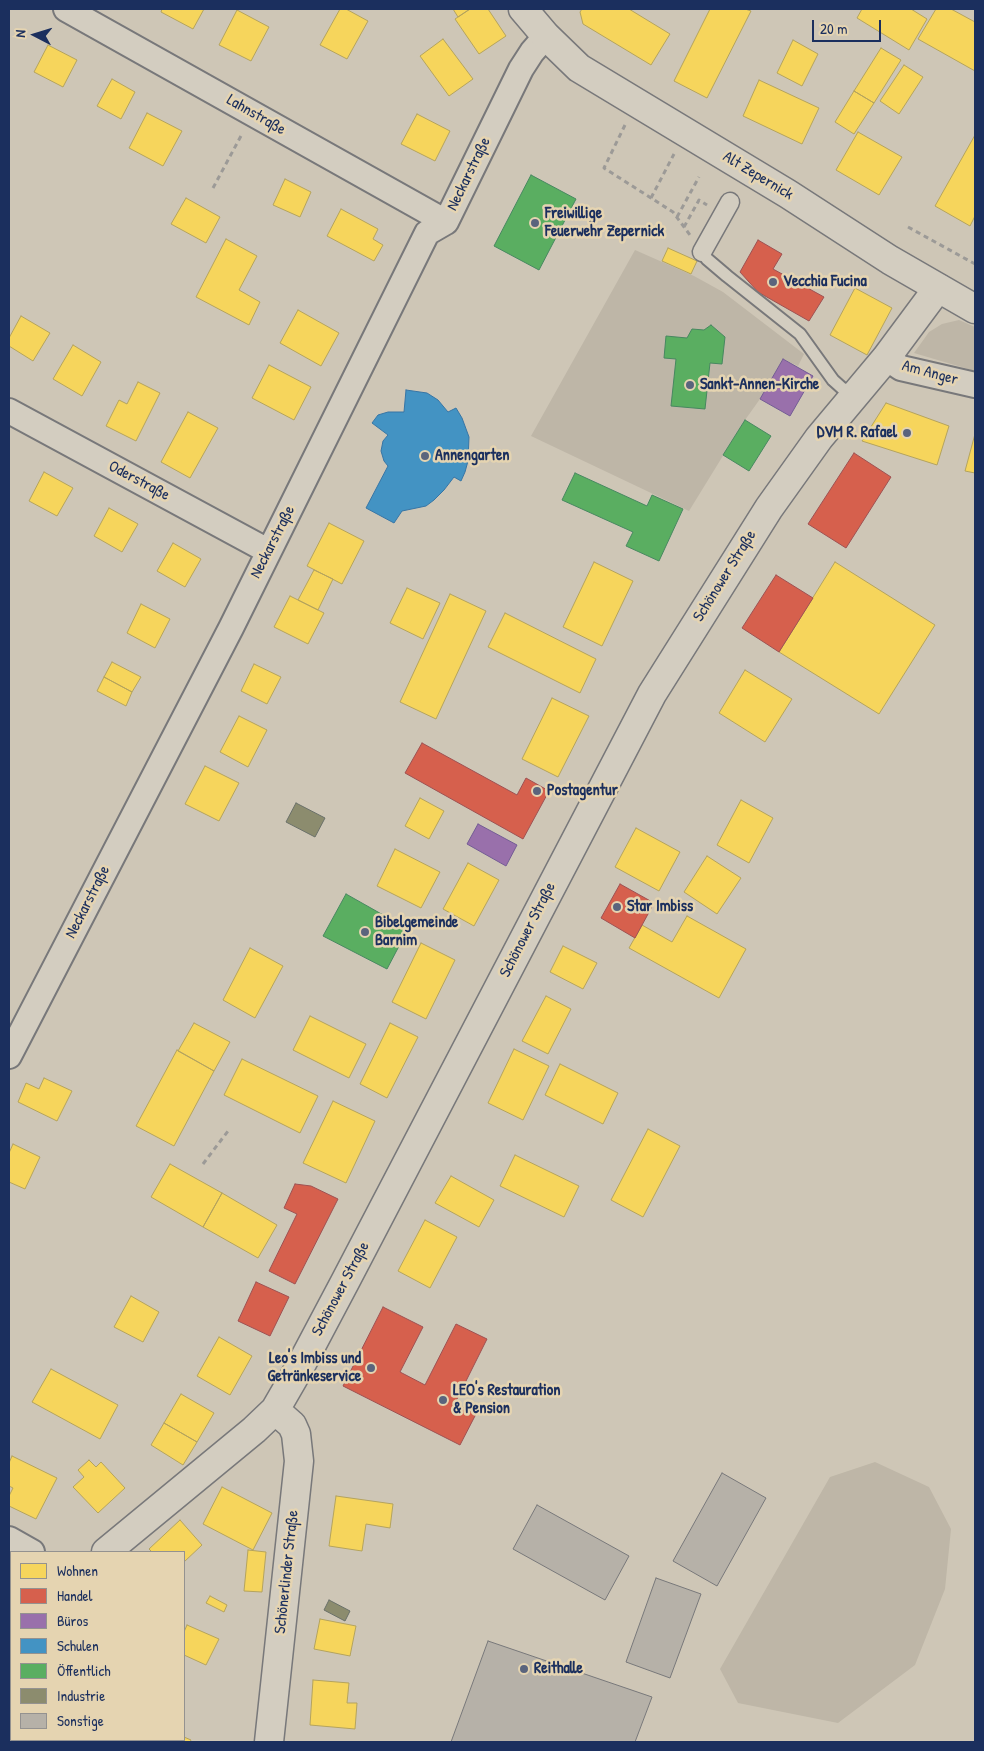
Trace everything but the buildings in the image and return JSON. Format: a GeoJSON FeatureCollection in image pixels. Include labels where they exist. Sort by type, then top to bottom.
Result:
{"type":"FeatureCollection","features":[{"type":"Feature","properties":{"kind":"street","name":"Lahnstraße"},"geometry":{"type":"LineString","coordinates":[[66,9],[446,222]]}},
{"type":"Feature","properties":{"kind":"street","name":"Neckarstraße"},"geometry":{"type":"LineString","coordinates":[[9,1056],[231,628],[427,234],[446,222],[521,69],[532,52],[534,18]]}},
{"type":"Feature","properties":{"kind":"street","name":"Alt Zepernick"},"geometry":{"type":"LineString","coordinates":[[534,18],[579,68],[788,194],[890,260],[975,308]]}},
{"type":"Feature","properties":{"kind":"street"},"geometry":{"type":"LineString","coordinates":[[702,252],[730,202]]}},
{"type":"Feature","properties":{"kind":"street","name":"Schönower Straße"},"geometry":{"type":"LineString","coordinates":[[107,1551],[254,1430],[274,1410],[301,1365],[346,1280],[652,694],[759,522],[819,438],[886,358],[938,288]]}},
{"type":"Feature","properties":{"kind":"street","name":"Am Anger"},"geometry":{"type":"LineString","coordinates":[[886,358],[901,368],[975,385]]}},
{"type":"Feature","properties":{"kind":"street","name":"Oderstraße"},"geometry":{"type":"LineString","coordinates":[[9,412],[268,551]]}},
{"type":"Feature","properties":{"kind":"street","name":"Schönerlinder Straße"},"geometry":{"type":"LineString","coordinates":[[269,1742],[299,1461],[296,1434],[292,1425],[274,1410]]}},
{"type":"Feature","properties":{"kind":"street"},"geometry":{"type":"LineString","coordinates":[[9,1539],[30,1551]]}},
{"type":"Feature","properties":{"kind":"lane"},"geometry":{"type":"LineString","coordinates":[[702,252],[707,259],[727,276],[800,334],[833,380],[844,389],[857,391]]}},
{"type":"Feature","properties":{"kind":"path"},"geometry":{"type":"LineString","coordinates":[[213,188],[253,113]]}},
{"type":"Feature","properties":{"kind":"path"},"geometry":{"type":"LineString","coordinates":[[628,118],[604,168],[674,212],[702,252]]}},
{"type":"Feature","properties":{"kind":"path"},"geometry":{"type":"LineString","coordinates":[[651,198],[676,149]]}},
{"type":"Feature","properties":{"kind":"path"},"geometry":{"type":"LineString","coordinates":[[677,217],[700,177]]}},
{"type":"Feature","properties":{"kind":"path"},"geometry":{"type":"LineString","coordinates":[[908,227],[975,264]]}},
{"type":"Feature","properties":{"kind":"path"},"geometry":{"type":"LineString","coordinates":[[202,1164],[228,1131]]}},
{"type":"Feature","properties":{"kind":"shaded area"},"geometry":{"type":"Polygon","coordinates":[[[635,250],[694,276],[723,292],[804,354],[798,366],[783,359],[689,511],[531,436],[635,250]]]}},
{"type":"Feature","properties":{"kind":"shaded area"},"geometry":{"type":"Polygon","coordinates":[[[959,320],[975,327],[975,371],[914,353],[929,332],[942,324],[959,320]]]}},
{"type":"Feature","properties":{"kind":"shaded area"},"geometry":{"type":"Polygon","coordinates":[[[875,1462],[929,1487],[951,1529],[945,1589],[915,1665],[838,1723],[738,1703],[720,1669],[830,1477],[875,1462]]]}},
{"type":"Feature","properties":{"kind":"place","name":"Freiwillige Feuerwehr Zepernick"},"geometry":{"type":"Point","coordinates":[535,223]}},
{"type":"Feature","properties":{"kind":"place","name":"Vecchia Fucina"},"geometry":{"type":"Point","coordinates":[773,282]}},
{"type":"Feature","properties":{"kind":"place","name":"Sankt-Annen-Kirche"},"geometry":{"type":"Point","coordinates":[690,385]}},
{"type":"Feature","properties":{"kind":"place","name":"DVM R. Rafael"},"geometry":{"type":"Point","coordinates":[907,433]}},
{"type":"Feature","properties":{"kind":"place","name":"Annengarten"},"geometry":{"type":"Point","coordinates":[425,456]}},
{"type":"Feature","properties":{"kind":"place","name":"Postagentur"},"geometry":{"type":"Point","coordinates":[537,791]}},
{"type":"Feature","properties":{"kind":"place","name":"Star Imbiss"},"geometry":{"type":"Point","coordinates":[617,907]}},
{"type":"Feature","properties":{"kind":"place","name":"Bibelgemeinde Barnim"},"geometry":{"type":"Point","coordinates":[365,932]}},
{"type":"Feature","properties":{"kind":"place","name":"Leo's Imbiss und Getränkeservice"},"geometry":{"type":"Point","coordinates":[371,1368]}},
{"type":"Feature","properties":{"kind":"place","name":"LEO's Restauration & Pension"},"geometry":{"type":"Point","coordinates":[443,1400]}},
{"type":"Feature","properties":{"kind":"place","name":"Reithalle"},"geometry":{"type":"Point","coordinates":[524,1669]}}]}
